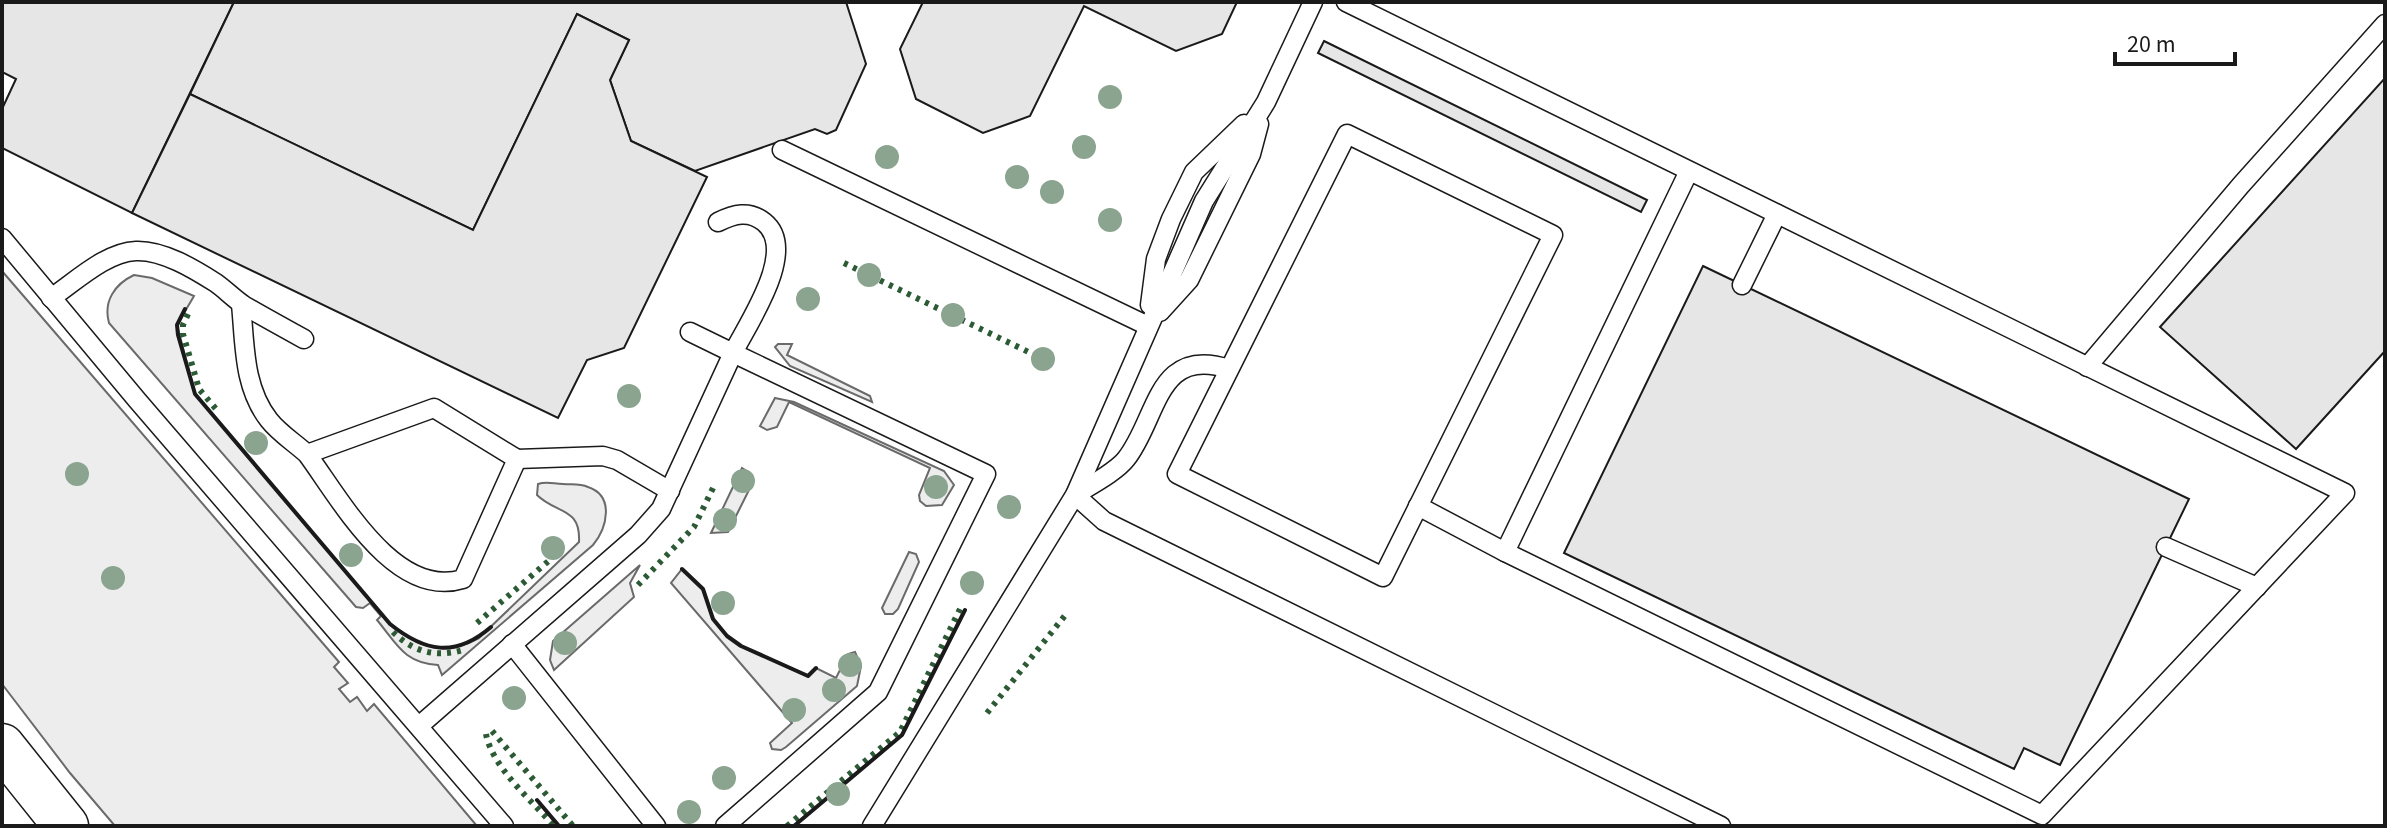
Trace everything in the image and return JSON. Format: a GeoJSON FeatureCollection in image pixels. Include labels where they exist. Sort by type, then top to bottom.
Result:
{"type":"FeatureCollection","features":[{"type":"Feature","properties":{"kind":"main road"},"geometry":{"type":"LineString","coordinates":[[2,746],[66,826]]}},
{"type":"Feature","properties":{"kind":"lane"},"geometry":{"type":"LineString","coordinates":[[1148,326],[1189,280],[1203,253],[1251,154],[1266,102],[1313,2]]}},
{"type":"Feature","properties":{"kind":"lane"},"geometry":{"type":"LineString","coordinates":[[1346,2],[2345,493],[2042,815],[1505,552],[1418,506]]}},
{"type":"Feature","properties":{"kind":"lane"},"geometry":{"type":"LineString","coordinates":[[2087,367],[2241,185],[2385,24]]}},
{"type":"Feature","properties":{"kind":"lane"},"geometry":{"type":"LineString","coordinates":[[872,826],[1075,495],[1148,326],[1156,259],[1194,172],[1266,102]]}},
{"type":"Feature","properties":{"kind":"lane"},"geometry":{"type":"LineString","coordinates":[[1347,134],[1553,235],[1418,506],[1383,577],[1177,474],[1347,134]]}},
{"type":"Feature","properties":{"kind":"lane"},"geometry":{"type":"LineString","coordinates":[[782,150],[1148,326]]}},
{"type":"Feature","properties":{"kind":"lane"},"geometry":{"type":"LineString","coordinates":[[1505,552],[1689,171]]}},
{"type":"Feature","properties":{"kind":"lane"},"geometry":{"type":"LineString","coordinates":[[419,726],[638,535],[661,509],[774,270],[778,246],[771,228],[756,216],[735,214],[718,222]]}},
{"type":"Feature","properties":{"kind":"lane"},"geometry":{"type":"LineString","coordinates":[[1742,285],[1777,214]]}},
{"type":"Feature","properties":{"kind":"lane"},"geometry":{"type":"LineString","coordinates":[[2,238],[504,826]]}},
{"type":"Feature","properties":{"kind":"lane"},"geometry":{"type":"LineString","coordinates":[[51,298],[117,255],[136,251],[158,254],[216,283],[241,304],[304,339]]}},
{"type":"Feature","properties":{"kind":"lane"},"geometry":{"type":"LineString","coordinates":[[241,304],[248,373],[256,399],[270,421],[307,454],[365,533],[392,562],[424,580],[448,583],[463,579],[517,459]]}},
{"type":"Feature","properties":{"kind":"lane"},"geometry":{"type":"LineString","coordinates":[[690,332],[986,474],[878,692],[725,826]]}},
{"type":"Feature","properties":{"kind":"lane"},"geometry":{"type":"LineString","coordinates":[[1075,495],[1125,460],[1167,380],[1183,368],[1196,365],[1217,365],[1229,369]]}},
{"type":"Feature","properties":{"kind":"lane"},"geometry":{"type":"LineString","coordinates":[[307,454],[434,408],[517,459],[603,456],[617,460],[670,491]]}},
{"type":"Feature","properties":{"kind":"lane"},"geometry":{"type":"LineString","coordinates":[[1075,495],[1104,521],[1721,826]]}},
{"type":"Feature","properties":{"kind":"lane"},"geometry":{"type":"LineString","coordinates":[[2166,547],[2257,587]]}},
{"type":"Feature","properties":{"kind":"lane"},"geometry":{"type":"LineString","coordinates":[[512,644],[656,826]]}},
{"type":"Feature","properties":{"kind":"shaded area"},"geometry":{"type":"Polygon","coordinates":[[[2,271],[339,662],[334,667],[348,683],[339,689],[350,702],[357,697],[367,711],[374,704],[477,826],[115,826],[2,684],[2,271]]]}},
{"type":"Feature","properties":{"kind":"shaded area"},"geometry":{"type":"Polygon","coordinates":[[[134,275],[152,278],[194,296],[177,325],[195,394],[390,624],[411,639],[443,648],[479,638],[579,542],[579,531],[572,517],[537,495],[538,484],[579,485],[597,491],[606,513],[598,538],[442,675],[438,665],[417,660],[402,651],[377,620],[381,616],[370,603],[363,608],[356,607],[109,323],[108,307],[112,294],[121,283],[134,275]]]}},
{"type":"Feature","properties":{"kind":"shaded area"},"geometry":{"type":"Polygon","coordinates":[[[778,344],[792,344],[787,355],[870,396],[872,402],[790,366],[775,347],[778,344]]]}},
{"type":"Feature","properties":{"kind":"shaded area"},"geometry":{"type":"Polygon","coordinates":[[[775,398],[794,402],[944,471],[954,485],[942,505],[926,506],[919,495],[930,468],[789,402],[777,427],[767,430],[760,426],[775,398]]]}},
{"type":"Feature","properties":{"kind":"shaded area"},"geometry":{"type":"Polygon","coordinates":[[[742,468],[750,473],[753,482],[728,532],[711,533],[742,468]]]}},
{"type":"Feature","properties":{"kind":"shaded area"},"geometry":{"type":"Polygon","coordinates":[[[909,552],[916,554],[919,562],[898,609],[893,614],[885,614],[882,608],[909,552]]]}},
{"type":"Feature","properties":{"kind":"shaded area"},"geometry":{"type":"Polygon","coordinates":[[[640,565],[630,583],[634,597],[554,670],[550,660],[553,641],[640,565]]]}},
{"type":"Feature","properties":{"kind":"shaded area"},"geometry":{"type":"Polygon","coordinates":[[[682,569],[703,589],[713,619],[727,636],[741,646],[808,676],[816,668],[836,678],[848,654],[855,652],[861,666],[857,686],[786,747],[772,749],[770,743],[792,723],[671,583],[682,569]]]}},
{"type":"Feature","properties":{"kind":"building"},"geometry":{"type":"Polygon","coordinates":[[[2,2],[234,2],[132,213],[2,148],[2,109],[16,79],[2,72],[2,2]]]}},
{"type":"Feature","properties":{"kind":"building"},"geometry":{"type":"Polygon","coordinates":[[[234,2],[846,2],[866,64],[836,130],[827,134],[815,129],[695,171],[631,141],[610,80],[629,40],[577,14],[473,230],[190,94],[234,2]]]}},
{"type":"Feature","properties":{"kind":"building"},"geometry":{"type":"Polygon","coordinates":[[[923,2],[1237,2],[1222,34],[1176,51],[1084,6],[1030,116],[983,133],[916,99],[900,49],[923,2]]]}},
{"type":"Feature","properties":{"kind":"building"},"geometry":{"type":"Polygon","coordinates":[[[577,14],[629,40],[610,80],[631,141],[707,177],[624,348],[587,360],[558,418],[132,213],[190,94],[473,230],[577,14]]]}},
{"type":"Feature","properties":{"kind":"building"},"geometry":{"type":"Polygon","coordinates":[[[1324,41],[1647,200],[1641,212],[1318,53],[1324,41]]]}},
{"type":"Feature","properties":{"kind":"building"},"geometry":{"type":"Polygon","coordinates":[[[2385,78],[2385,351],[2296,449],[2160,327],[2385,78]]]}},
{"type":"Feature","properties":{"kind":"building"},"geometry":{"type":"Polygon","coordinates":[[[1703,266],[2189,499],[2060,765],[2024,748],[2014,769],[1564,553],[1703,266]]]}},
{"type":"Feature","properties":{"kind":"hedge"},"geometry":{"type":"LineString","coordinates":[[844,263],[1043,359]]}},
{"type":"Feature","properties":{"kind":"hedge"},"geometry":{"type":"LineString","coordinates":[[188,314],[183,334],[199,389],[216,409]]}},
{"type":"Feature","properties":{"kind":"hedge"},"geometry":{"type":"LineString","coordinates":[[638,585],[694,527],[715,484]]}},
{"type":"Feature","properties":{"kind":"hedge"},"geometry":{"type":"LineString","coordinates":[[477,623],[552,558]]}},
{"type":"Feature","properties":{"kind":"hedge"},"geometry":{"type":"LineString","coordinates":[[787,826],[900,732],[960,609]]}},
{"type":"Feature","properties":{"kind":"hedge"},"geometry":{"type":"LineString","coordinates":[[987,713],[1067,613]]}},
{"type":"Feature","properties":{"kind":"hedge"},"geometry":{"type":"LineString","coordinates":[[393,632],[409,645],[427,652],[446,653],[466,649]]}},
{"type":"Feature","properties":{"kind":"hedge"},"geometry":{"type":"LineString","coordinates":[[492,731],[573,826]]}},
{"type":"Feature","properties":{"kind":"hedge"},"geometry":{"type":"LineString","coordinates":[[486,734],[504,771],[554,826]]}},
{"type":"Feature","properties":{"kind":"wall"},"geometry":{"type":"LineString","coordinates":[[185,309],[177,325],[178,335],[195,394],[390,624],[415,641],[440,648],[465,644],[491,627]]}},
{"type":"Feature","properties":{"kind":"wall"},"geometry":{"type":"LineString","coordinates":[[682,569],[703,589],[713,619],[727,636],[741,646],[808,676],[816,668]]}},
{"type":"Feature","properties":{"kind":"wall"},"geometry":{"type":"LineString","coordinates":[[794,826],[902,735],[965,610]]}},
{"type":"Feature","properties":{"kind":"wall"},"geometry":{"type":"LineString","coordinates":[[537,800],[559,826]]}}]}
